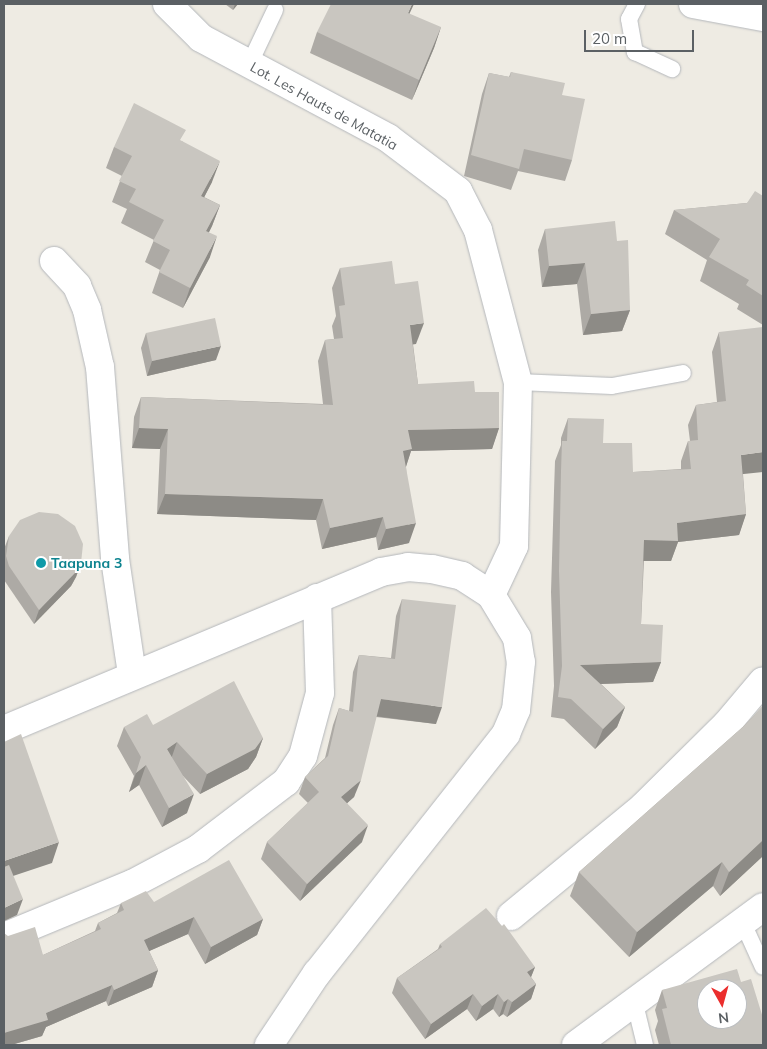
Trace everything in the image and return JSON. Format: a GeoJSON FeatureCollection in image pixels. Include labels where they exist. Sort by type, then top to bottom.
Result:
{"type":"FeatureCollection","features":[{"type":"Feature","properties":{"kind":"street","name":"Lot. Les Hauts de Matatia"},"geometry":{"type":"LineString","coordinates":[[167,4],[201,38],[388,138],[458,191],[478,230],[518,382],[514,546],[491,595]]}},
{"type":"Feature","properties":{"kind":"street"},"geometry":{"type":"LineString","coordinates":[[693,4],[763,17]]}},
{"type":"Feature","properties":{"kind":"street"},"geometry":{"type":"LineString","coordinates":[[54,261],[77,286],[87,310],[100,367],[116,559],[132,674]]}},
{"type":"Feature","properties":{"kind":"street"},"geometry":{"type":"LineString","coordinates":[[4,730],[132,674],[381,572],[408,567],[462,576],[491,595],[517,638],[522,662],[516,710],[506,734],[317,972],[269,1045]]}},
{"type":"Feature","properties":{"kind":"street"},"geometry":{"type":"LineString","coordinates":[[4,937],[132,884],[198,849],[286,782],[303,756],[320,693],[317,598]]}},
{"type":"Feature","properties":{"kind":"street"},"geometry":{"type":"LineString","coordinates":[[511,916],[643,807],[726,725],[763,681]]}},
{"type":"Feature","properties":{"kind":"street"},"geometry":{"type":"LineString","coordinates":[[576,1045],[635,1004],[753,915]]}},
{"type":"Feature","properties":{"kind":"lane"},"geometry":{"type":"LineString","coordinates":[[637,4],[629,19],[635,52],[672,69]]}},
{"type":"Feature","properties":{"kind":"lane"},"geometry":{"type":"LineString","coordinates":[[249,65],[276,10]]}},
{"type":"Feature","properties":{"kind":"lane"},"geometry":{"type":"LineString","coordinates":[[518,382],[612,386],[683,373]]}},
{"type":"Feature","properties":{"kind":"lane"},"geometry":{"type":"LineString","coordinates":[[753,915],[763,967]]}},
{"type":"Feature","properties":{"kind":"lane"},"geometry":{"type":"LineString","coordinates":[[635,1004],[645,1045]]}},
{"type":"Feature","properties":{"kind":"building"},"geometry":{"type":"Polygon","coordinates":[[[331,4],[412,4],[408,13],[441,27],[419,80],[317,32],[331,4]]]}},
{"type":"Feature","properties":{"kind":"building"},"geometry":{"type":"Polygon","coordinates":[[[511,72],[565,83],[562,95],[585,99],[572,160],[524,149],[519,169],[471,155],[489,73],[510,77],[511,72]]]}},
{"type":"Feature","properties":{"kind":"building"},"geometry":{"type":"Polygon","coordinates":[[[134,103],[186,130],[180,140],[220,161],[201,196],[220,205],[206,231],[217,236],[190,288],[159,272],[170,250],[153,241],[164,220],[129,202],[136,189],[119,181],[132,156],[114,147],[134,103]]]}},
{"type":"Feature","properties":{"kind":"building"},"geometry":{"type":"Polygon","coordinates":[[[755,191],[763,196],[763,296],[746,285],[749,280],[709,257],[720,239],[674,210],[747,203],[755,191]]]}},
{"type":"Feature","properties":{"kind":"building"},"geometry":{"type":"Polygon","coordinates":[[[615,221],[617,241],[628,240],[630,310],[591,314],[585,263],[549,266],[545,229],[615,221]]]}},
{"type":"Feature","properties":{"kind":"building"},"geometry":{"type":"Polygon","coordinates":[[[392,261],[395,284],[418,281],[424,323],[410,325],[418,384],[474,381],[475,392],[499,392],[499,428],[408,430],[412,449],[403,451],[416,523],[386,529],[383,517],[330,528],[323,499],[165,494],[168,429],[139,428],[141,397],[333,405],[325,340],[343,338],[339,306],[345,305],[340,268],[392,261]]]}},
{"type":"Feature","properties":{"kind":"building"},"geometry":{"type":"Polygon","coordinates":[[[215,318],[221,346],[152,361],[146,333],[215,318]]]}},
{"type":"Feature","properties":{"kind":"building"},"geometry":{"type":"Polygon","coordinates":[[[763,327],[763,452],[741,455],[746,514],[677,523],[678,541],[644,540],[641,624],[663,625],[661,662],[580,665],[625,707],[603,729],[571,699],[558,697],[562,666],[559,571],[562,441],[567,441],[568,418],[604,419],[603,443],[632,443],[633,472],[691,469],[688,441],[698,440],[696,405],[726,401],[719,332],[763,327]]]}},
{"type":"Feature","properties":{"kind":"building","name":"Taapuna 3"},"geometry":{"type":"Polygon","coordinates":[[[39,512],[58,514],[75,526],[83,544],[81,563],[76,572],[39,610],[9,566],[6,556],[9,536],[20,520],[39,512]]]}},
{"type":"Feature","properties":{"kind":"building"},"geometry":{"type":"Polygon","coordinates":[[[402,599],[456,605],[442,707],[381,699],[361,780],[341,797],[368,825],[307,884],[267,842],[319,792],[305,777],[328,756],[339,708],[353,712],[359,655],[395,659],[402,599]]]}},
{"type":"Feature","properties":{"kind":"building"},"geometry":{"type":"Polygon","coordinates":[[[234,681],[263,738],[255,749],[207,774],[177,742],[167,749],[194,794],[169,808],[146,765],[136,773],[141,757],[124,727],[147,714],[153,725],[234,681]]]}},
{"type":"Feature","properties":{"kind":"building"},"geometry":{"type":"Polygon","coordinates":[[[763,706],[763,840],[729,872],[722,862],[637,932],[579,872],[745,725],[763,706]]]}},
{"type":"Feature","properties":{"kind":"building"},"geometry":{"type":"Polygon","coordinates":[[[21,734],[59,842],[4,861],[4,742],[21,734]]]}},
{"type":"Feature","properties":{"kind":"building"},"geometry":{"type":"Polygon","coordinates":[[[229,860],[263,919],[211,947],[194,917],[144,940],[158,970],[114,990],[112,985],[46,1013],[48,1020],[4,1033],[4,933],[8,936],[35,927],[43,955],[101,929],[98,923],[124,910],[121,903],[146,891],[154,902],[229,860]]]}},
{"type":"Feature","properties":{"kind":"building"},"geometry":{"type":"Polygon","coordinates":[[[9,865],[23,899],[4,908],[4,867],[9,865]]]}},
{"type":"Feature","properties":{"kind":"building"},"geometry":{"type":"Polygon","coordinates":[[[486,908],[502,926],[504,924],[535,967],[527,972],[536,984],[512,1002],[508,999],[504,1002],[498,994],[482,1006],[473,994],[431,1024],[397,978],[442,947],[440,944],[486,908]]]}},
{"type":"Feature","properties":{"kind":"building"},"geometry":{"type":"Polygon","coordinates":[[[737,969],[740,979],[701,979],[737,969]]]}},
{"type":"Feature","properties":{"kind":"building"},"geometry":{"type":"Polygon","coordinates":[[[751,979],[763,1018],[763,1045],[671,1045],[662,1009],[667,1008],[662,990],[697,980],[697,1029],[747,1029],[747,980],[751,979]]]}},
{"type":"Feature","properties":{"kind":"place","name":"Taapuna 3"},"geometry":{"type":"Point","coordinates":[41,563]}}]}
